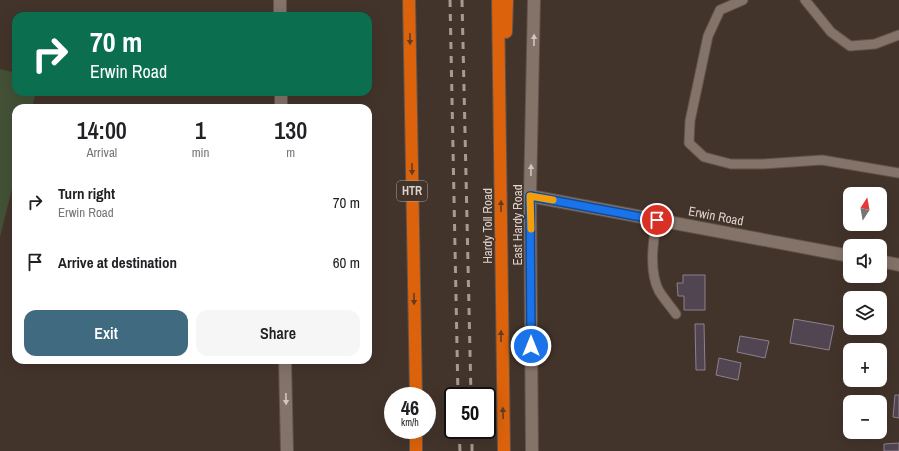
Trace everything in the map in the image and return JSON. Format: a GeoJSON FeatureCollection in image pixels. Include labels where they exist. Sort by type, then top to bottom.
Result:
{"type":"FeatureCollection","features":[{"type":"Feature","properties":{"kind":"highway","name":"HTR"},"geometry":{"type":"LineString","coordinates":[[409,0],[416,387]]}},
{"type":"Feature","properties":{"kind":"highway","name":"Hardy Toll Road"},"geometry":{"type":"LineString","coordinates":[[498,0],[504,451]]}},
{"type":"Feature","properties":{"kind":"highway"},"geometry":{"type":"LineString","coordinates":[[501,143],[507,0]]}},
{"type":"Feature","properties":{"kind":"highway"},"geometry":{"type":"LineString","coordinates":[[416,439],[416,451]]}},
{"type":"Feature","properties":{"kind":"main road"},"geometry":{"type":"LineString","coordinates":[[280,0],[280,12]]}},
{"type":"Feature","properties":{"kind":"main road","name":"East Hardy Road"},"geometry":{"type":"LineString","coordinates":[[532,451],[530,196],[534,0]]}},
{"type":"Feature","properties":{"kind":"main road","name":"Erwin Road"},"geometry":{"type":"LineString","coordinates":[[530,196],[843,255]]}},
{"type":"Feature","properties":{"kind":"main road"},"geometry":{"type":"LineString","coordinates":[[887,262],[899,265]]}},
{"type":"Feature","properties":{"kind":"main road"},"geometry":{"type":"LineString","coordinates":[[285,364],[287,451]]}},
{"type":"Feature","properties":{"kind":"lane"},"geometry":{"type":"LineString","coordinates":[[743,0],[720,10],[708,36],[690,121],[689,142],[704,157],[731,164],[763,164],[822,160],[899,172]]}},
{"type":"Feature","properties":{"kind":"lane"},"geometry":{"type":"LineString","coordinates":[[805,0],[831,32],[850,46],[874,44],[899,35]]}},
{"type":"Feature","properties":{"kind":"lane"},"geometry":{"type":"LineString","coordinates":[[657,220],[653,240],[652,262],[659,290],[676,314]]}},
{"type":"Feature","properties":{"kind":"green space"},"geometry":{"type":"Polygon","coordinates":[[[0,69],[12,72],[12,96],[35,96],[33,104],[12,104],[12,189],[0,237],[0,69]]]}},
{"type":"Feature","properties":{"kind":"building"},"geometry":{"type":"Polygon","coordinates":[[[683,275],[705,275],[705,310],[684,310],[684,296],[678,296],[677,283],[683,283],[683,275]]]}},
{"type":"Feature","properties":{"kind":"building"},"geometry":{"type":"Polygon","coordinates":[[[794,319],[834,326],[829,350],[790,343],[794,319]]]}},
{"type":"Feature","properties":{"kind":"building"},"geometry":{"type":"Polygon","coordinates":[[[695,324],[704,324],[705,370],[696,370],[695,324]]]}},
{"type":"Feature","properties":{"kind":"building"},"geometry":{"type":"Polygon","coordinates":[[[740,336],[769,341],[765,358],[737,352],[740,336]]]}},
{"type":"Feature","properties":{"kind":"building"},"geometry":{"type":"Polygon","coordinates":[[[719,358],[741,363],[738,380],[716,375],[719,358]]]}},
{"type":"Feature","properties":{"kind":"building"},"geometry":{"type":"Polygon","coordinates":[[[895,395],[899,395],[899,418],[893,417],[895,395]]]}},
{"type":"Feature","properties":{"kind":"building"},"geometry":{"type":"Polygon","coordinates":[[[899,443],[899,451],[884,451],[884,444],[899,443]]]}},
{"type":"Feature","properties":{"kind":"railway"},"geometry":{"type":"LineString","coordinates":[[450,0],[458,387]]}},
{"type":"Feature","properties":{"kind":"railway"},"geometry":{"type":"LineString","coordinates":[[462,0],[471,387]]}},
{"type":"Feature","properties":{"kind":"railway"},"geometry":{"type":"LineString","coordinates":[[459,439],[460,451]]}},
{"type":"Feature","properties":{"kind":"railway"},"geometry":{"type":"LineString","coordinates":[[472,439],[472,451]]}},
{"type":"Feature","properties":{"kind":"slow traffic"},"geometry":{"type":"LineString","coordinates":[[531,229],[530,196],[553,200]]}},
{"type":"Feature","properties":{"kind":"route"},"geometry":{"type":"LineString","coordinates":[[531,346],[530,196],[657,220]]}}]}
